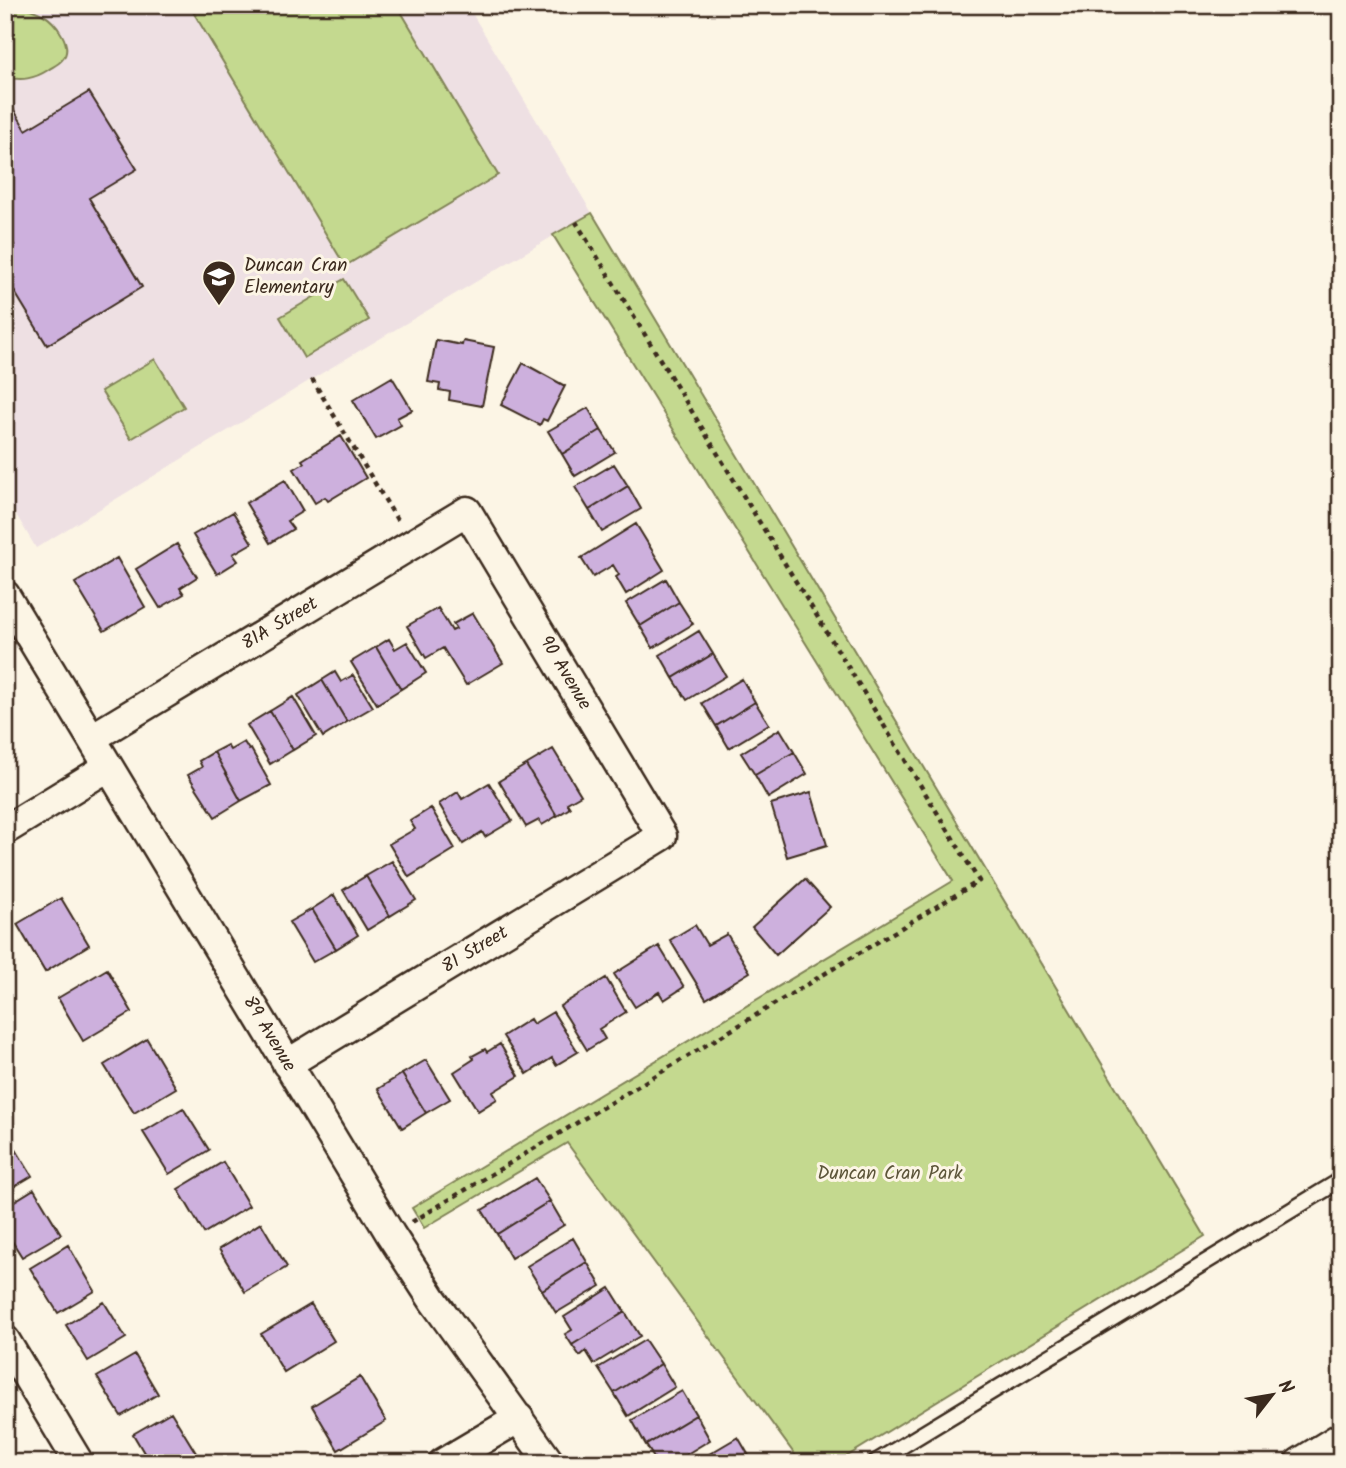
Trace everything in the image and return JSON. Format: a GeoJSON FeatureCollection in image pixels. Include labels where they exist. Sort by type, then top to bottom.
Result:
{"type":"FeatureCollection","features":[{"type":"Feature","properties":{"kind":"street","name":"81A Street"},"geometry":{"type":"LineString","coordinates":[[92,738],[467,511]]}},
{"type":"Feature","properties":{"kind":"street","name":"90 Avenue"},"geometry":{"type":"LineString","coordinates":[[467,511],[662,836]]}},
{"type":"Feature","properties":{"kind":"street","name":"89 Avenue"},"geometry":{"type":"LineString","coordinates":[[5,595],[391,1235],[433,1300],[550,1463]]}},
{"type":"Feature","properties":{"kind":"street"},"geometry":{"type":"LineString","coordinates":[[5,830],[108,766]]}},
{"type":"Feature","properties":{"kind":"street","name":"81 Street"},"geometry":{"type":"LineString","coordinates":[[287,1064],[662,836]]}},
{"type":"Feature","properties":{"kind":"street"},"geometry":{"type":"LineString","coordinates":[[5,1340],[79,1463]]}},
{"type":"Feature","properties":{"kind":"street"},"geometry":{"type":"LineString","coordinates":[[443,1463],[519,1418]]}},
{"type":"Feature","properties":{"kind":"street"},"geometry":{"type":"LineString","coordinates":[[1298,1463],[1341,1437]]}},
{"type":"Feature","properties":{"kind":"lane"},"geometry":{"type":"LineString","coordinates":[[874,1463],[1341,1180]]}},
{"type":"Feature","properties":{"kind":"path"},"geometry":{"type":"LineString","coordinates":[[391,1235],[979,881],[576,222]]}},
{"type":"Feature","properties":{"kind":"path"},"geometry":{"type":"LineString","coordinates":[[312,379],[412,544]]}},
{"type":"Feature","properties":{"kind":"shaded area","name":"Duncan Cran Elementary"},"geometry":{"type":"Polygon","coordinates":[[[5,5],[467,5],[592,213],[312,379],[36,548],[5,496],[5,5]]]}},
{"type":"Feature","properties":{"kind":"green space"},"geometry":{"type":"Polygon","coordinates":[[[189,5],[397,5],[498,175],[345,266],[189,5]]]}},
{"type":"Feature","properties":{"kind":"green space"},"geometry":{"type":"Polygon","coordinates":[[[26,7],[42,14],[62,34],[65,54],[59,63],[38,75],[22,79],[5,77],[5,14],[26,7]]]}},
{"type":"Feature","properties":{"kind":"green space","name":"Duncan Cran Park"},"geometry":{"type":"Polygon","coordinates":[[[592,213],[1205,1236],[836,1463],[801,1463],[567,1143],[424,1228],[412,1208],[953,881],[553,235],[592,213]]]}},
{"type":"Feature","properties":{"kind":"green space"},"geometry":{"type":"Polygon","coordinates":[[[344,279],[369,320],[304,358],[280,317],[344,279]]]}},
{"type":"Feature","properties":{"kind":"green space"},"geometry":{"type":"Polygon","coordinates":[[[155,359],[184,407],[131,439],[101,391],[155,359]]]}},
{"type":"Feature","properties":{"kind":"building"},"geometry":{"type":"Polygon","coordinates":[[[89,92],[137,169],[89,198],[142,287],[47,345],[5,276],[5,250],[14,245],[8,235],[5,237],[5,95],[26,130],[89,92]]]}},
{"type":"Feature","properties":{"kind":"building"},"geometry":{"type":"Polygon","coordinates":[[[436,340],[462,345],[463,341],[494,347],[482,406],[449,400],[450,392],[439,390],[440,384],[428,382],[436,340]]]}},
{"type":"Feature","properties":{"kind":"building"},"geometry":{"type":"Polygon","coordinates":[[[523,363],[565,386],[547,421],[543,419],[540,425],[501,405],[523,363]]]}},
{"type":"Feature","properties":{"kind":"building"},"geometry":{"type":"Polygon","coordinates":[[[392,377],[412,410],[397,418],[401,425],[376,439],[353,400],[392,377]]]}},
{"type":"Feature","properties":{"kind":"building"},"geometry":{"type":"Polygon","coordinates":[[[588,408],[601,430],[562,454],[548,431],[588,408]]]}},
{"type":"Feature","properties":{"kind":"building"},"geometry":{"type":"Polygon","coordinates":[[[601,430],[615,452],[575,476],[562,454],[601,430]]]}},
{"type":"Feature","properties":{"kind":"building"},"geometry":{"type":"Polygon","coordinates":[[[341,436],[366,478],[328,501],[325,497],[315,503],[294,469],[304,463],[302,460],[341,436]]]}},
{"type":"Feature","properties":{"kind":"building"},"geometry":{"type":"Polygon","coordinates":[[[614,464],[628,486],[589,510],[575,487],[614,464]]]}},
{"type":"Feature","properties":{"kind":"building"},"geometry":{"type":"Polygon","coordinates":[[[285,480],[303,511],[287,521],[293,529],[270,543],[246,503],[285,480]]]}},
{"type":"Feature","properties":{"kind":"building"},"geometry":{"type":"Polygon","coordinates":[[[628,486],[641,509],[602,532],[589,510],[628,486]]]}},
{"type":"Feature","properties":{"kind":"building"},"geometry":{"type":"Polygon","coordinates":[[[233,512],[252,543],[233,554],[238,561],[217,574],[193,535],[233,512]]]}},
{"type":"Feature","properties":{"kind":"building"},"geometry":{"type":"Polygon","coordinates":[[[636,524],[664,570],[626,594],[616,577],[619,575],[613,565],[593,577],[581,558],[636,524]]]}},
{"type":"Feature","properties":{"kind":"building"},"geometry":{"type":"Polygon","coordinates":[[[177,544],[197,577],[180,588],[184,594],[160,608],[136,569],[177,544]]]}},
{"type":"Feature","properties":{"kind":"building"},"geometry":{"type":"Polygon","coordinates":[[[117,558],[145,607],[104,631],[75,583],[117,558]]]}},
{"type":"Feature","properties":{"kind":"building"},"geometry":{"type":"Polygon","coordinates":[[[666,579],[679,602],[640,626],[626,603],[666,579]]]}},
{"type":"Feature","properties":{"kind":"building"},"geometry":{"type":"Polygon","coordinates":[[[679,602],[693,624],[653,648],[640,626],[679,602]]]}},
{"type":"Feature","properties":{"kind":"building"},"geometry":{"type":"Polygon","coordinates":[[[438,608],[452,631],[456,629],[453,624],[473,613],[503,663],[466,685],[443,648],[426,658],[407,626],[438,608]]]}},
{"type":"Feature","properties":{"kind":"building"},"geometry":{"type":"Polygon","coordinates":[[[699,631],[713,654],[673,678],[660,655],[699,631]]]}},
{"type":"Feature","properties":{"kind":"building"},"geometry":{"type":"Polygon","coordinates":[[[389,639],[395,649],[407,642],[426,673],[401,689],[376,647],[389,639]]]}},
{"type":"Feature","properties":{"kind":"building"},"geometry":{"type":"Polygon","coordinates":[[[376,647],[401,689],[377,704],[351,662],[376,647]]]}},
{"type":"Feature","properties":{"kind":"building"},"geometry":{"type":"Polygon","coordinates":[[[713,654],[726,676],[687,700],[673,678],[713,654]]]}},
{"type":"Feature","properties":{"kind":"building"},"geometry":{"type":"Polygon","coordinates":[[[335,672],[341,682],[353,675],[373,707],[347,722],[322,680],[335,672]]]}},
{"type":"Feature","properties":{"kind":"building"},"geometry":{"type":"Polygon","coordinates":[[[742,679],[755,702],[716,726],[702,703],[742,679]]]}},
{"type":"Feature","properties":{"kind":"building"},"geometry":{"type":"Polygon","coordinates":[[[322,680],[347,722],[323,737],[298,695],[322,680]]]}},
{"type":"Feature","properties":{"kind":"building"},"geometry":{"type":"Polygon","coordinates":[[[293,697],[316,736],[293,750],[270,711],[293,697]]]}},
{"type":"Feature","properties":{"kind":"building"},"geometry":{"type":"Polygon","coordinates":[[[755,702],[769,724],[729,748],[716,726],[755,702]]]}},
{"type":"Feature","properties":{"kind":"building"},"geometry":{"type":"Polygon","coordinates":[[[270,711],[293,750],[270,764],[247,725],[270,711]]]}},
{"type":"Feature","properties":{"kind":"building"},"geometry":{"type":"Polygon","coordinates":[[[780,729],[794,752],[755,775],[741,753],[780,729]]]}},
{"type":"Feature","properties":{"kind":"building"},"geometry":{"type":"Polygon","coordinates":[[[244,742],[249,750],[251,749],[271,785],[241,801],[214,752],[227,745],[230,750],[244,742]]]}},
{"type":"Feature","properties":{"kind":"building"},"geometry":{"type":"Polygon","coordinates":[[[553,749],[581,795],[567,803],[570,808],[557,816],[526,765],[553,749]]]}},
{"type":"Feature","properties":{"kind":"building"},"geometry":{"type":"Polygon","coordinates":[[[214,752],[241,801],[215,817],[188,775],[202,767],[199,761],[214,752]]]}},
{"type":"Feature","properties":{"kind":"building"},"geometry":{"type":"Polygon","coordinates":[[[794,752],[807,774],[768,798],[755,775],[794,752]]]}},
{"type":"Feature","properties":{"kind":"building"},"geometry":{"type":"Polygon","coordinates":[[[526,765],[557,816],[542,825],[539,820],[526,827],[499,781],[526,765]]]}},
{"type":"Feature","properties":{"kind":"building"},"geometry":{"type":"Polygon","coordinates":[[[489,783],[512,821],[485,837],[482,832],[463,844],[439,804],[458,792],[462,799],[489,783]]]}},
{"type":"Feature","properties":{"kind":"building"},"geometry":{"type":"Polygon","coordinates":[[[811,792],[827,845],[787,857],[771,804],[811,792]]]}},
{"type":"Feature","properties":{"kind":"building"},"geometry":{"type":"Polygon","coordinates":[[[431,808],[455,849],[409,877],[389,844],[415,829],[410,821],[431,808]]]}},
{"type":"Feature","properties":{"kind":"building"},"geometry":{"type":"Polygon","coordinates":[[[392,861],[416,900],[390,916],[366,876],[392,861]]]}},
{"type":"Feature","properties":{"kind":"building"},"geometry":{"type":"Polygon","coordinates":[[[366,876],[390,916],[367,930],[343,890],[366,876]]]}},
{"type":"Feature","properties":{"kind":"building"},"geometry":{"type":"Polygon","coordinates":[[[805,879],[830,907],[776,955],[752,927],[805,879]]]}},
{"type":"Feature","properties":{"kind":"building"},"geometry":{"type":"Polygon","coordinates":[[[334,895],[358,935],[336,949],[312,909],[334,895]]]}},
{"type":"Feature","properties":{"kind":"building"},"geometry":{"type":"Polygon","coordinates":[[[61,898],[89,945],[45,972],[17,924],[61,898]]]}},
{"type":"Feature","properties":{"kind":"building"},"geometry":{"type":"Polygon","coordinates":[[[312,909],[336,949],[313,962],[289,922],[312,909]]]}},
{"type":"Feature","properties":{"kind":"building"},"geometry":{"type":"Polygon","coordinates":[[[695,925],[707,945],[727,934],[750,972],[706,999],[670,940],[695,925]]]}},
{"type":"Feature","properties":{"kind":"building"},"geometry":{"type":"Polygon","coordinates":[[[659,946],[684,987],[664,1000],[659,992],[635,1007],[614,974],[659,946]]]}},
{"type":"Feature","properties":{"kind":"building"},"geometry":{"type":"Polygon","coordinates":[[[107,969],[132,1012],[83,1041],[58,998],[107,969]]]}},
{"type":"Feature","properties":{"kind":"building"},"geometry":{"type":"Polygon","coordinates":[[[606,978],[626,1012],[599,1029],[605,1039],[587,1050],[560,1006],[606,978]]]}},
{"type":"Feature","properties":{"kind":"building"},"geometry":{"type":"Polygon","coordinates":[[[553,1012],[578,1052],[556,1065],[552,1058],[527,1074],[503,1036],[530,1019],[533,1024],[553,1012]]]}},
{"type":"Feature","properties":{"kind":"building"},"geometry":{"type":"Polygon","coordinates":[[[147,1039],[176,1088],[134,1113],[104,1065],[147,1039]]]}},
{"type":"Feature","properties":{"kind":"building"},"geometry":{"type":"Polygon","coordinates":[[[500,1044],[519,1076],[493,1092],[497,1099],[478,1111],[454,1072],[474,1059],[472,1056],[485,1049],[487,1052],[500,1044]]]}},
{"type":"Feature","properties":{"kind":"building"},"geometry":{"type":"Polygon","coordinates":[[[426,1060],[450,1099],[426,1113],[402,1074],[426,1060]]]}},
{"type":"Feature","properties":{"kind":"building"},"geometry":{"type":"Polygon","coordinates":[[[402,1074],[426,1113],[402,1128],[378,1089],[402,1074]]]}},
{"type":"Feature","properties":{"kind":"building"},"geometry":{"type":"Polygon","coordinates":[[[183,1108],[209,1150],[169,1174],[143,1132],[183,1108]]]}},
{"type":"Feature","properties":{"kind":"building"},"geometry":{"type":"Polygon","coordinates":[[[5,1134],[32,1176],[5,1192],[5,1134]]]}},
{"type":"Feature","properties":{"kind":"building"},"geometry":{"type":"Polygon","coordinates":[[[223,1162],[249,1206],[204,1233],[178,1189],[223,1162]]]}},
{"type":"Feature","properties":{"kind":"building"},"geometry":{"type":"Polygon","coordinates":[[[535,1178],[550,1201],[497,1234],[482,1210],[535,1178]]]}},
{"type":"Feature","properties":{"kind":"building"},"geometry":{"type":"Polygon","coordinates":[[[34,1189],[61,1234],[22,1257],[5,1230],[5,1207],[34,1189]]]}},
{"type":"Feature","properties":{"kind":"building"},"geometry":{"type":"Polygon","coordinates":[[[550,1201],[564,1225],[511,1258],[497,1234],[550,1201]]]}},
{"type":"Feature","properties":{"kind":"building"},"geometry":{"type":"Polygon","coordinates":[[[261,1223],[287,1267],[245,1292],[219,1249],[261,1223]]]}},
{"type":"Feature","properties":{"kind":"building"},"geometry":{"type":"Polygon","coordinates":[[[573,1238],[587,1262],[542,1290],[527,1266],[573,1238]]]}},
{"type":"Feature","properties":{"kind":"building"},"geometry":{"type":"Polygon","coordinates":[[[68,1245],[95,1291],[58,1313],[30,1268],[68,1245]]]}},
{"type":"Feature","properties":{"kind":"building"},"geometry":{"type":"Polygon","coordinates":[[[587,1262],[601,1286],[556,1313],[542,1290],[587,1262]]]}},
{"type":"Feature","properties":{"kind":"building"},"geometry":{"type":"Polygon","coordinates":[[[610,1288],[625,1312],[572,1345],[565,1334],[572,1330],[564,1317],[610,1288]]]}},
{"type":"Feature","properties":{"kind":"building"},"geometry":{"type":"Polygon","coordinates":[[[104,1302],[126,1338],[88,1361],[66,1325],[104,1302]]]}},
{"type":"Feature","properties":{"kind":"building"},"geometry":{"type":"Polygon","coordinates":[[[311,1304],[334,1341],[284,1372],[261,1334],[311,1304]]]}},
{"type":"Feature","properties":{"kind":"building"},"geometry":{"type":"Polygon","coordinates":[[[625,1312],[640,1336],[594,1364],[586,1351],[580,1356],[572,1345],[625,1312]]]}},
{"type":"Feature","properties":{"kind":"building"},"geometry":{"type":"Polygon","coordinates":[[[645,1340],[661,1364],[614,1393],[598,1368],[645,1340]]]}},
{"type":"Feature","properties":{"kind":"building"},"geometry":{"type":"Polygon","coordinates":[[[135,1355],[158,1394],[121,1416],[97,1377],[135,1355]]]}},
{"type":"Feature","properties":{"kind":"building"},"geometry":{"type":"Polygon","coordinates":[[[661,1364],[675,1387],[628,1416],[614,1393],[661,1364]]]}},
{"type":"Feature","properties":{"kind":"building"},"geometry":{"type":"Polygon","coordinates":[[[360,1377],[386,1421],[338,1450],[312,1406],[360,1377]]]}},
{"type":"Feature","properties":{"kind":"building"},"geometry":{"type":"Polygon","coordinates":[[[682,1391],[696,1415],[646,1445],[632,1420],[682,1391]]]}},
{"type":"Feature","properties":{"kind":"building"},"geometry":{"type":"Polygon","coordinates":[[[171,1412],[196,1453],[180,1463],[150,1463],[133,1434],[171,1412]]]}},
{"type":"Feature","properties":{"kind":"building"},"geometry":{"type":"Polygon","coordinates":[[[696,1415],[710,1440],[672,1463],[657,1463],[646,1445],[696,1415]]]}},
{"type":"Feature","properties":{"kind":"building"},"geometry":{"type":"Polygon","coordinates":[[[738,1437],[752,1461],[749,1463],[694,1463],[738,1437]]]}},
{"type":"Feature","properties":{"kind":"place","name":"Duncan Cran Elementary"},"geometry":{"type":"Point","coordinates":[219,307]}}]}
